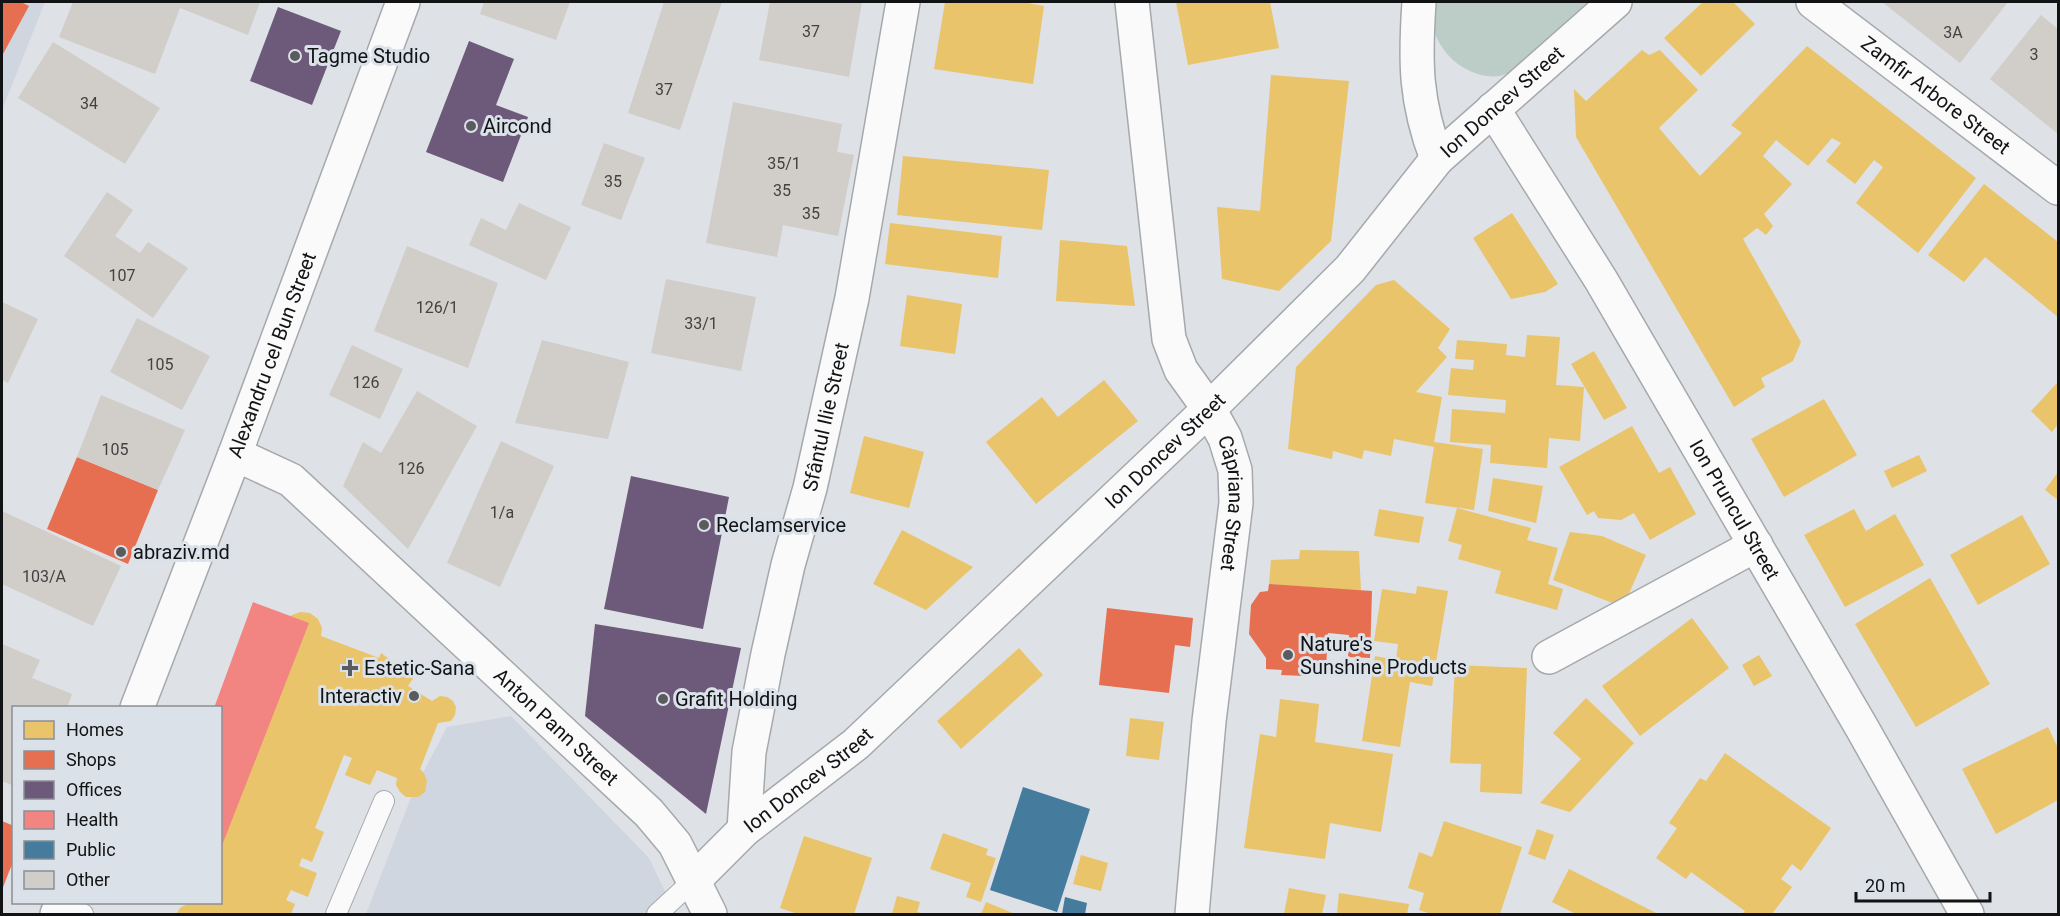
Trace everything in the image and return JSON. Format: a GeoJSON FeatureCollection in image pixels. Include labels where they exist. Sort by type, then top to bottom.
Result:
{"type":"FeatureCollection","features":[{"type":"Feature","properties":{"kind":"street","name":"Alexandru cel Bun Street"},"geometry":{"type":"LineString","coordinates":[[138,706],[235,454],[403,2]]}},
{"type":"Feature","properties":{"kind":"street","name":"Sfântul Ilie Street"},"geometry":{"type":"LineString","coordinates":[[744,830],[749,752],[788,565],[810,488],[852,298],[903,2]]}},
{"type":"Feature","properties":{"kind":"street","name":"Căpriana Street"},"geometry":{"type":"LineString","coordinates":[[1132,2],[1169,339],[1181,370],[1209,409],[1225,438],[1234,470],[1236,503],[1209,721],[1192,915]]}},
{"type":"Feature","properties":{"kind":"street"},"geometry":{"type":"LineString","coordinates":[[1419,2],[1416,53],[1418,93],[1427,132],[1437,159]]}},
{"type":"Feature","properties":{"kind":"street","name":"Ion Doncev Street"},"geometry":{"type":"LineString","coordinates":[[694,880],[744,830],[856,744],[1209,409],[1350,269],[1437,159],[1615,2]]}},
{"type":"Feature","properties":{"kind":"street","name":"Zamfir Arbore Street"},"geometry":{"type":"LineString","coordinates":[[1813,2],[2058,188]]}},
{"type":"Feature","properties":{"kind":"street","name":"Ion Pruncul Street"},"geometry":{"type":"LineString","coordinates":[[1493,109],[1601,280],[1756,545],[1967,915]]}},
{"type":"Feature","properties":{"kind":"street","name":"Anton Pann Street"},"geometry":{"type":"LineString","coordinates":[[235,454],[291,480],[649,813],[675,844],[710,915]]}},
{"type":"Feature","properties":{"kind":"street"},"geometry":{"type":"LineString","coordinates":[[1549,657],[1756,545]]}},
{"type":"Feature","properties":{"kind":"lane"},"geometry":{"type":"LineString","coordinates":[[336,915],[384,801]]}},
{"type":"Feature","properties":{"kind":"lane"},"geometry":{"type":"LineString","coordinates":[[657,915],[694,880]]}},
{"type":"Feature","properties":{"kind":"shaded area"},"geometry":{"type":"Polygon","coordinates":[[[2,2],[45,2],[2,110],[2,2]]]}},
{"type":"Feature","properties":{"kind":"shaded area"},"geometry":{"type":"Polygon","coordinates":[[[1431,2],[1588,2],[1515,68],[1501,76],[1487,76],[1472,72],[1447,54],[1435,33],[1431,18],[1431,2]]]}},
{"type":"Feature","properties":{"kind":"shaded area"},"geometry":{"type":"Polygon","coordinates":[[[511,716],[649,858],[676,914],[366,914],[414,790],[447,727],[511,716]]]}},
{"type":"Feature","properties":{"kind":"building: Homes"},"geometry":{"type":"Polygon","coordinates":[[[945,2],[1022,2],[1044,6],[1033,84],[934,69],[945,2]]]}},
{"type":"Feature","properties":{"kind":"building: Homes"},"geometry":{"type":"Polygon","coordinates":[[[1176,2],[1270,2],[1279,48],[1188,65],[1176,2]]]}},
{"type":"Feature","properties":{"kind":"building: Homes"},"geometry":{"type":"Polygon","coordinates":[[[1703,2],[1733,2],[1755,24],[1701,76],[1664,38],[1703,2]]]}},
{"type":"Feature","properties":{"kind":"building: Homes"},"geometry":{"type":"Polygon","coordinates":[[[1807,46],[1976,178],[1918,253],[1856,203],[1883,167],[1874,160],[1855,184],[1826,161],[1841,143],[1832,138],[1808,166],[1776,140],[1763,156],[1792,184],[1764,214],[1773,226],[1766,235],[1757,228],[1743,239],[1801,342],[1793,361],[1761,378],[1765,387],[1734,407],[1576,137],[1574,89],[1586,101],[1642,50],[1649,55],[1660,50],[1698,90],[1659,128],[1700,176],[1742,133],[1731,125],[1807,46]]]}},
{"type":"Feature","properties":{"kind":"building: Homes"},"geometry":{"type":"Polygon","coordinates":[[[1271,75],[1349,81],[1331,241],[1279,291],[1222,279],[1217,207],[1260,211],[1271,75]]]}},
{"type":"Feature","properties":{"kind":"building: Homes"},"geometry":{"type":"Polygon","coordinates":[[[903,156],[1049,170],[1042,230],[897,215],[903,156]]]}},
{"type":"Feature","properties":{"kind":"building: Homes"},"geometry":{"type":"Polygon","coordinates":[[[1984,184],[2058,242],[2058,317],[1985,257],[1964,282],[1928,255],[1984,184]]]}},
{"type":"Feature","properties":{"kind":"building: Homes"},"geometry":{"type":"Polygon","coordinates":[[[1512,213],[1558,284],[1545,292],[1511,299],[1473,238],[1512,213]]]}},
{"type":"Feature","properties":{"kind":"building: Homes"},"geometry":{"type":"Polygon","coordinates":[[[890,223],[1002,236],[998,278],[885,264],[890,223]]]}},
{"type":"Feature","properties":{"kind":"building: Homes"},"geometry":{"type":"Polygon","coordinates":[[[1060,240],[1127,246],[1135,306],[1056,301],[1060,240]]]}},
{"type":"Feature","properties":{"kind":"building: Homes"},"geometry":{"type":"Polygon","coordinates":[[[1394,280],[1450,329],[1438,348],[1447,357],[1416,392],[1442,397],[1434,442],[1483,449],[1474,510],[1425,503],[1434,447],[1394,439],[1391,456],[1364,450],[1362,459],[1333,451],[1332,459],[1288,449],[1296,367],[1376,285],[1394,280]]]}},
{"type":"Feature","properties":{"kind":"building: Homes"},"geometry":{"type":"Polygon","coordinates":[[[907,295],[962,304],[955,354],[900,346],[907,295]]]}},
{"type":"Feature","properties":{"kind":"building: Homes"},"geometry":{"type":"Polygon","coordinates":[[[1527,335],[1560,337],[1556,385],[1584,387],[1580,441],[1549,438],[1547,468],[1490,463],[1491,445],[1450,442],[1452,409],[1505,413],[1506,400],[1448,395],[1451,368],[1473,370],[1474,360],[1455,359],[1457,340],[1507,344],[1506,355],[1525,357],[1527,335]]]}},
{"type":"Feature","properties":{"kind":"building: Homes"},"geometry":{"type":"Polygon","coordinates":[[[1594,351],[1627,408],[1604,420],[1571,364],[1594,351]]]}},
{"type":"Feature","properties":{"kind":"building: Homes"},"geometry":{"type":"Polygon","coordinates":[[[1104,380],[1138,421],[1036,504],[986,442],[1042,397],[1058,417],[1104,380]]]}},
{"type":"Feature","properties":{"kind":"building: Homes"},"geometry":{"type":"Polygon","coordinates":[[[2058,382],[2058,424],[2052,432],[2031,411],[2058,382]]]}},
{"type":"Feature","properties":{"kind":"building: Homes"},"geometry":{"type":"Polygon","coordinates":[[[1824,399],[1857,455],[1784,497],[1751,439],[1824,399]]]}},
{"type":"Feature","properties":{"kind":"building: Homes"},"geometry":{"type":"Polygon","coordinates":[[[1632,426],[1659,473],[1670,467],[1696,514],[1650,540],[1634,513],[1621,520],[1598,518],[1594,511],[1587,515],[1559,467],[1632,426]]]}},
{"type":"Feature","properties":{"kind":"building: Homes"},"geometry":{"type":"Polygon","coordinates":[[[864,436],[924,452],[909,508],[850,493],[864,436]]]}},
{"type":"Feature","properties":{"kind":"building: Homes"},"geometry":{"type":"Polygon","coordinates":[[[1919,455],[1927,471],[1892,488],[1884,471],[1919,455]]]}},
{"type":"Feature","properties":{"kind":"building: Homes"},"geometry":{"type":"Polygon","coordinates":[[[2058,472],[2058,500],[2045,490],[2058,472]]]}},
{"type":"Feature","properties":{"kind":"building: Homes"},"geometry":{"type":"Polygon","coordinates":[[[1493,478],[1543,486],[1536,523],[1488,511],[1493,478]]]}},
{"type":"Feature","properties":{"kind":"building: Homes"},"geometry":{"type":"Polygon","coordinates":[[[1457,508],[1531,528],[1527,540],[1558,548],[1548,584],[1563,589],[1557,610],[1495,593],[1501,571],[1458,559],[1462,545],[1448,541],[1457,508]]]}},
{"type":"Feature","properties":{"kind":"building: Homes"},"geometry":{"type":"Polygon","coordinates":[[[1379,509],[1424,517],[1419,543],[1374,536],[1379,509]]]}},
{"type":"Feature","properties":{"kind":"building: Homes"},"geometry":{"type":"Polygon","coordinates":[[[1854,509],[1866,531],[1895,514],[1924,565],[1845,607],[1804,535],[1854,509]]]}},
{"type":"Feature","properties":{"kind":"building: Homes"},"geometry":{"type":"Polygon","coordinates":[[[2022,515],[2050,564],[1978,605],[1950,555],[2022,515]]]}},
{"type":"Feature","properties":{"kind":"building: Homes"},"geometry":{"type":"Polygon","coordinates":[[[902,530],[973,567],[926,610],[873,584],[902,530]]]}},
{"type":"Feature","properties":{"kind":"building: Homes"},"geometry":{"type":"Polygon","coordinates":[[[1570,532],[1602,536],[1646,555],[1623,607],[1553,580],[1570,532]]]}},
{"type":"Feature","properties":{"kind":"building: Homes"},"geometry":{"type":"Polygon","coordinates":[[[1300,550],[1359,551],[1361,591],[1269,584],[1271,560],[1299,559],[1300,550]]]}},
{"type":"Feature","properties":{"kind":"building: Homes"},"geometry":{"type":"Polygon","coordinates":[[[1930,578],[1990,684],[1916,727],[1855,624],[1930,578]]]}},
{"type":"Feature","properties":{"kind":"building: Homes"},"geometry":{"type":"Polygon","coordinates":[[[1417,586],[1448,591],[1432,686],[1410,682],[1400,747],[1362,741],[1375,656],[1396,660],[1398,644],[1374,641],[1382,589],[1416,594],[1417,586]]]}},
{"type":"Feature","properties":{"kind":"building: Homes"},"geometry":{"type":"Polygon","coordinates":[[[300,612],[310,613],[318,619],[322,628],[321,636],[379,658],[381,653],[414,677],[408,686],[432,701],[440,696],[453,701],[456,707],[455,715],[451,721],[438,723],[420,769],[427,781],[425,792],[418,797],[406,797],[396,785],[397,778],[377,770],[370,785],[345,775],[352,758],[344,755],[315,828],[324,832],[312,862],[302,858],[299,866],[317,873],[308,897],[291,890],[286,900],[295,904],[291,914],[176,914],[181,907],[188,904],[222,904],[222,823],[226,824],[264,726],[253,722],[272,674],[284,679],[296,649],[288,643],[284,633],[290,616],[300,612]]]}},
{"type":"Feature","properties":{"kind":"building: Homes"},"geometry":{"type":"Polygon","coordinates":[[[1692,618],[1729,668],[1640,736],[1602,686],[1692,618]]]}},
{"type":"Feature","properties":{"kind":"building: Homes"},"geometry":{"type":"Polygon","coordinates":[[[1019,648],[1043,675],[961,749],[937,721],[1019,648]]]}},
{"type":"Feature","properties":{"kind":"building: Homes"},"geometry":{"type":"Polygon","coordinates":[[[1759,655],[1772,676],[1754,686],[1742,665],[1759,655]]]}},
{"type":"Feature","properties":{"kind":"building: Homes"},"geometry":{"type":"Polygon","coordinates":[[[1455,665],[1527,668],[1522,794],[1480,792],[1481,764],[1450,763],[1455,665]]]}},
{"type":"Feature","properties":{"kind":"building: Homes"},"geometry":{"type":"Polygon","coordinates":[[[1586,698],[1634,743],[1570,812],[1540,803],[1581,759],[1553,733],[1586,698]]]}},
{"type":"Feature","properties":{"kind":"building: Homes"},"geometry":{"type":"Polygon","coordinates":[[[1280,699],[1319,704],[1315,742],[1393,754],[1381,832],[1330,823],[1325,859],[1244,848],[1260,734],[1276,737],[1280,699]]]}},
{"type":"Feature","properties":{"kind":"building: Homes"},"geometry":{"type":"Polygon","coordinates":[[[1130,718],[1164,722],[1159,760],[1126,756],[1130,718]]]}},
{"type":"Feature","properties":{"kind":"building: Homes"},"geometry":{"type":"Polygon","coordinates":[[[2048,727],[2058,748],[2058,800],[1996,834],[1962,769],[2048,727]]]}},
{"type":"Feature","properties":{"kind":"building: Homes"},"geometry":{"type":"Polygon","coordinates":[[[1725,753],[1831,828],[1801,871],[1792,864],[1781,879],[1792,887],[1772,914],[1742,914],[1745,911],[1691,872],[1686,879],[1656,858],[1677,828],[1669,823],[1700,778],[1706,781],[1725,753]]]}},
{"type":"Feature","properties":{"kind":"building: Homes"},"geometry":{"type":"Polygon","coordinates":[[[1444,821],[1522,847],[1500,914],[1431,914],[1419,910],[1424,893],[1408,888],[1419,852],[1432,857],[1444,821]]]}},
{"type":"Feature","properties":{"kind":"building: Homes"},"geometry":{"type":"Polygon","coordinates":[[[1537,829],[1554,835],[1545,860],[1528,854],[1537,829]]]}},
{"type":"Feature","properties":{"kind":"building: Homes"},"geometry":{"type":"Polygon","coordinates":[[[943,833],[988,849],[986,855],[996,858],[981,902],[966,897],[971,883],[930,869],[943,833]]]}},
{"type":"Feature","properties":{"kind":"building: Homes"},"geometry":{"type":"Polygon","coordinates":[[[804,836],[872,858],[854,914],[798,914],[780,908],[804,836]]]}},
{"type":"Feature","properties":{"kind":"building: Homes"},"geometry":{"type":"Polygon","coordinates":[[[1081,855],[1108,863],[1101,891],[1073,884],[1081,855]]]}},
{"type":"Feature","properties":{"kind":"building: Homes"},"geometry":{"type":"Polygon","coordinates":[[[1569,869],[1658,914],[1576,914],[1552,902],[1569,869]]]}},
{"type":"Feature","properties":{"kind":"building: Homes"},"geometry":{"type":"Polygon","coordinates":[[[1289,888],[1326,895],[1322,914],[1284,914],[1289,888]]]}},
{"type":"Feature","properties":{"kind":"building: Homes"},"geometry":{"type":"Polygon","coordinates":[[[1339,893],[1409,904],[1407,914],[1337,914],[1339,893]]]}},
{"type":"Feature","properties":{"kind":"building: Homes"},"geometry":{"type":"Polygon","coordinates":[[[897,896],[920,902],[917,912],[925,914],[892,914],[897,896]]]}},
{"type":"Feature","properties":{"kind":"building: Homes"},"geometry":{"type":"Polygon","coordinates":[[[986,902],[1015,914],[981,914],[986,902]]]}},
{"type":"Feature","properties":{"kind":"building: Shops"},"geometry":{"type":"Polygon","coordinates":[[[2,2],[21,2],[29,6],[2,56],[2,2]]]}},
{"type":"Feature","properties":{"kind":"building: Shops"},"geometry":{"type":"Polygon","coordinates":[[[77,457],[158,490],[128,564],[47,529],[77,457]]]}},
{"type":"Feature","properties":{"kind":"building: Shops"},"geometry":{"type":"Polygon","coordinates":[[[1269,584],[1372,591],[1370,658],[1348,657],[1349,635],[1328,633],[1326,669],[1306,668],[1305,676],[1281,675],[1282,670],[1266,669],[1266,658],[1249,634],[1251,605],[1260,592],[1268,591],[1269,584]]]}},
{"type":"Feature","properties":{"kind":"building: Shops"},"geometry":{"type":"Polygon","coordinates":[[[1107,608],[1193,618],[1190,647],[1175,645],[1169,693],[1099,685],[1107,608]]]}},
{"type":"Feature","properties":{"kind":"building: Shops"},"geometry":{"type":"Polygon","coordinates":[[[2,821],[12,825],[12,864],[2,890],[2,821]]]}},
{"type":"Feature","properties":{"kind":"building: Offices","name":"Tagme Studio"},"geometry":{"type":"Polygon","coordinates":[[[278,7],[341,31],[312,105],[250,81],[278,7]]]}},
{"type":"Feature","properties":{"kind":"building: Offices"},"geometry":{"type":"Polygon","coordinates":[[[469,41],[514,59],[496,105],[528,117],[503,182],[426,152],[469,41]]]}},
{"type":"Feature","properties":{"kind":"building: Offices"},"geometry":{"type":"Polygon","coordinates":[[[631,476],[729,497],[703,629],[604,609],[631,476]]]}},
{"type":"Feature","properties":{"kind":"building: Offices"},"geometry":{"type":"Polygon","coordinates":[[[595,624],[741,648],[706,814],[585,716],[595,624]]]}},
{"type":"Feature","properties":{"kind":"building: Health"},"geometry":{"type":"Polygon","coordinates":[[[253,602],[309,623],[222,845],[222,706],[215,706],[253,602]]]}},
{"type":"Feature","properties":{"kind":"building: Public"},"geometry":{"type":"Polygon","coordinates":[[[1023,787],[1090,809],[1057,912],[990,890],[1023,787]]]}},
{"type":"Feature","properties":{"kind":"building: Public"},"geometry":{"type":"Polygon","coordinates":[[[1065,897],[1087,903],[1085,914],[1062,914],[1065,897]]]}},
{"type":"Feature","properties":{"kind":"building: Other"},"geometry":{"type":"Polygon","coordinates":[[[73,2],[260,2],[248,35],[180,8],[155,74],[59,37],[73,2]]]}},
{"type":"Feature","properties":{"kind":"building: Other"},"geometry":{"type":"Polygon","coordinates":[[[484,2],[570,2],[556,40],[480,14],[484,2]]]}},
{"type":"Feature","properties":{"kind":"building: Other"},"geometry":{"type":"Polygon","coordinates":[[[664,2],[722,2],[680,130],[628,113],[664,2]]]}},
{"type":"Feature","properties":{"kind":"building: Other"},"geometry":{"type":"Polygon","coordinates":[[[770,2],[862,2],[849,77],[759,60],[770,2]]]}},
{"type":"Feature","properties":{"kind":"building: Other"},"geometry":{"type":"Polygon","coordinates":[[[1882,2],[2008,2],[1960,63],[1882,2]]]}},
{"type":"Feature","properties":{"kind":"building: Other"},"geometry":{"type":"Polygon","coordinates":[[[2041,15],[2058,29],[2058,134],[1990,79],[2041,15]]]}},
{"type":"Feature","properties":{"kind":"building: Other"},"geometry":{"type":"Polygon","coordinates":[[[53,42],[160,108],[125,164],[18,98],[53,42]]]}},
{"type":"Feature","properties":{"kind":"building: Other"},"geometry":{"type":"Polygon","coordinates":[[[733,102],[842,124],[837,152],[854,155],[838,236],[783,225],[777,257],[706,243],[733,102]]]}},
{"type":"Feature","properties":{"kind":"building: Other"},"geometry":{"type":"Polygon","coordinates":[[[604,143],[645,158],[621,220],[581,205],[604,143]]]}},
{"type":"Feature","properties":{"kind":"building: Other"},"geometry":{"type":"Polygon","coordinates":[[[107,192],[133,210],[115,236],[140,253],[148,242],[188,268],[153,318],[64,256],[107,192]]]}},
{"type":"Feature","properties":{"kind":"building: Other"},"geometry":{"type":"Polygon","coordinates":[[[519,203],[571,227],[546,280],[469,245],[481,218],[506,230],[519,203]]]}},
{"type":"Feature","properties":{"kind":"building: Other"},"geometry":{"type":"Polygon","coordinates":[[[407,246],[498,283],[468,368],[374,331],[407,246]]]}},
{"type":"Feature","properties":{"kind":"building: Other"},"geometry":{"type":"Polygon","coordinates":[[[666,279],[756,297],[741,371],[651,353],[666,279]]]}},
{"type":"Feature","properties":{"kind":"building: Other"},"geometry":{"type":"Polygon","coordinates":[[[2,302],[38,319],[8,383],[2,380],[2,302]]]}},
{"type":"Feature","properties":{"kind":"building: Other"},"geometry":{"type":"Polygon","coordinates":[[[137,318],[210,356],[182,410],[110,372],[137,318]]]}},
{"type":"Feature","properties":{"kind":"building: Other"},"geometry":{"type":"Polygon","coordinates":[[[542,340],[629,362],[608,439],[515,423],[542,340]]]}},
{"type":"Feature","properties":{"kind":"building: Other"},"geometry":{"type":"Polygon","coordinates":[[[352,345],[403,369],[380,419],[329,395],[352,345]]]}},
{"type":"Feature","properties":{"kind":"building: Other"},"geometry":{"type":"Polygon","coordinates":[[[417,391],[477,426],[408,549],[343,486],[363,442],[381,453],[417,391]]]}},
{"type":"Feature","properties":{"kind":"building: Other"},"geometry":{"type":"Polygon","coordinates":[[[101,395],[185,430],[158,490],[77,457],[101,395]]]}},
{"type":"Feature","properties":{"kind":"building: Other"},"geometry":{"type":"Polygon","coordinates":[[[501,441],[554,466],[500,587],[447,563],[501,441]]]}},
{"type":"Feature","properties":{"kind":"building: Other"},"geometry":{"type":"Polygon","coordinates":[[[2,511],[121,566],[93,626],[2,584],[2,511]]]}},
{"type":"Feature","properties":{"kind":"building: Other"},"geometry":{"type":"Polygon","coordinates":[[[2,644],[40,660],[32,678],[72,694],[68,706],[12,706],[12,785],[2,781],[2,644]]]}},
{"type":"Feature","properties":{"kind":"place","name":"Tagme Studio"},"geometry":{"type":"Point","coordinates":[295,56]}},
{"type":"Feature","properties":{"kind":"place","name":"Aircond"},"geometry":{"type":"Point","coordinates":[471,126]}},
{"type":"Feature","properties":{"kind":"place","name":"Reclamservice"},"geometry":{"type":"Point","coordinates":[704,525]}},
{"type":"Feature","properties":{"kind":"place","name":"abraziv.md"},"geometry":{"type":"Point","coordinates":[121,552]}},
{"type":"Feature","properties":{"kind":"place","name":"Nature's Sunshine Products"},"geometry":{"type":"Point","coordinates":[1288,655]}},
{"type":"Feature","properties":{"kind":"place","name":"Estetic-Sana"},"geometry":{"type":"Point","coordinates":[350,668]}},
{"type":"Feature","properties":{"kind":"place","name":"Interactiv"},"geometry":{"type":"Point","coordinates":[414,696]}},
{"type":"Feature","properties":{"kind":"place","name":"Grafit Holding"},"geometry":{"type":"Point","coordinates":[663,699]}}]}
